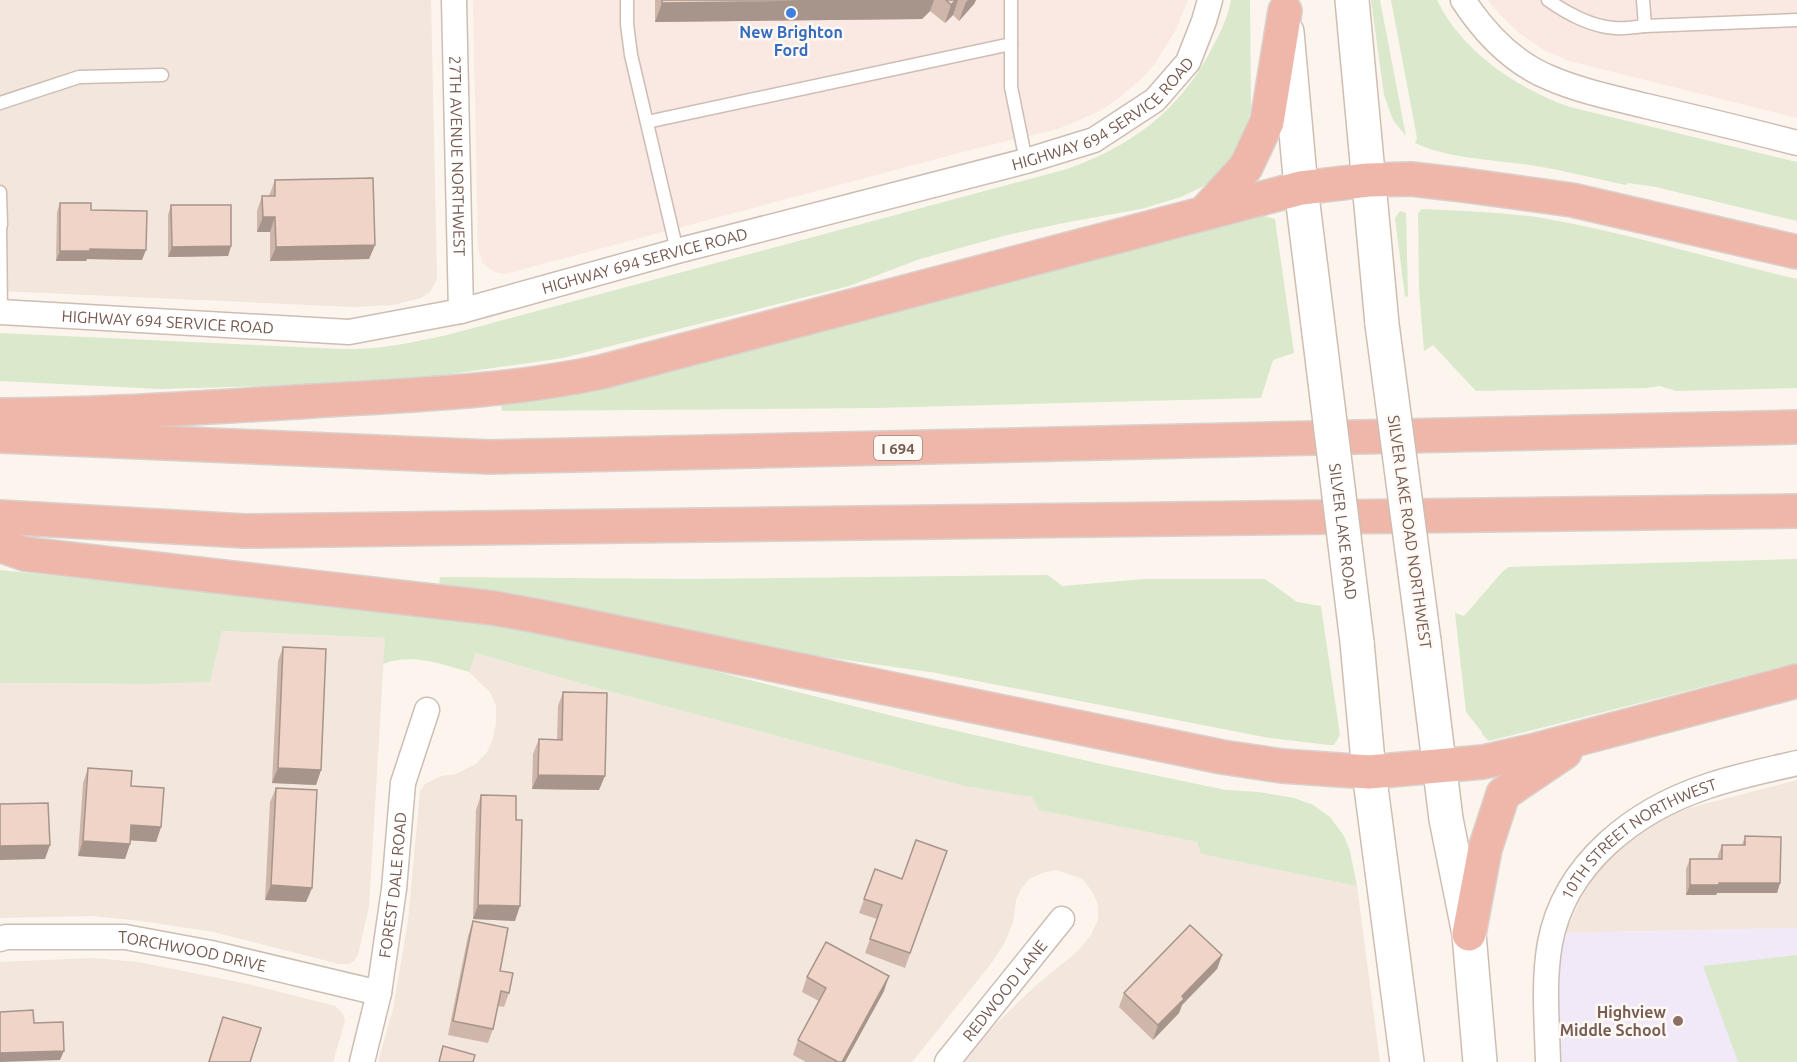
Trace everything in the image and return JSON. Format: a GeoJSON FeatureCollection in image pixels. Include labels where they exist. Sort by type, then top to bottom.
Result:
{"type":"FeatureCollection","features":[{"type":"Feature","properties":{"kind":"highway"},"geometry":{"type":"LineString","coordinates":[[1204,213],[1246,167],[1267,122],[1285,5]]}},
{"type":"Feature","properties":{"kind":"highway"},"geometry":{"type":"LineString","coordinates":[[0,415],[138,411],[302,401],[480,389],[564,380],[1300,188],[1368,180],[1411,179],[1572,200],[1797,252]]}},
{"type":"Feature","properties":{"kind":"highway","name":"I 694"},"geometry":{"type":"LineString","coordinates":[[0,436],[491,457],[1797,427]]}},
{"type":"Feature","properties":{"kind":"highway"},"geometry":{"type":"LineString","coordinates":[[0,517],[245,531],[1797,511]]}},
{"type":"Feature","properties":{"kind":"highway"},"geometry":{"type":"LineString","coordinates":[[0,545],[25,554],[526,614],[1221,757],[1282,766],[1369,772],[1483,762],[1797,681]]}},
{"type":"Feature","properties":{"kind":"highway"},"geometry":{"type":"LineString","coordinates":[[1469,934],[1485,849],[1503,794],[1589,736]]}},
{"type":"Feature","properties":{"kind":"main road","name":"SILVER LAKE ROAD NORTHWEST"},"geometry":{"type":"LineString","coordinates":[[1352,0],[1382,324],[1446,819],[1469,934],[1480,1062]]}},
{"type":"Feature","properties":{"kind":"main road","name":"SILVER LAKE ROAD"},"geometry":{"type":"LineString","coordinates":[[1285,5],[1300,188],[1357,642],[1369,772],[1407,1062]]}},
{"type":"Feature","properties":{"kind":"street","name":"27TH AVENUE NORTHWEST"},"geometry":{"type":"LineString","coordinates":[[454,0],[461,311]]}},
{"type":"Feature","properties":{"kind":"street","name":"HIGHWAY 694 SERVICE ROAD"},"geometry":{"type":"LineString","coordinates":[[1,312],[349,332],[461,311],[677,251],[1026,161],[1094,140],[1155,100],[1188,62],[1204,21],[1209,0]]}},
{"type":"Feature","properties":{"kind":"street"},"geometry":{"type":"LineString","coordinates":[[1463,0],[1475,20],[1496,42],[1548,78],[1588,91],[1797,143]]}},
{"type":"Feature","properties":{"kind":"street","name":"FOREST DALE ROAD"},"geometry":{"type":"LineString","coordinates":[[362,1062],[379,993],[394,889],[403,783],[427,710]]}},
{"type":"Feature","properties":{"kind":"street","name":"10TH STREET NORTHWEST"},"geometry":{"type":"LineString","coordinates":[[1548,1062],[1546,979],[1551,941],[1564,901],[1580,873],[1608,841],[1633,821],[1660,806],[1698,790],[1797,763]]}},
{"type":"Feature","properties":{"kind":"street","name":"REDWOOD LANE"},"geometry":{"type":"LineString","coordinates":[[947,1062],[1062,919]]}},
{"type":"Feature","properties":{"kind":"street","name":"TORCHWOOD DRIVE"},"geometry":{"type":"LineString","coordinates":[[0,939],[6,937],[125,937],[211,953],[379,993]]}},
{"type":"Feature","properties":{"kind":"lane"},"geometry":{"type":"LineString","coordinates":[[627,0],[627,24],[632,55],[677,251]]}},
{"type":"Feature","properties":{"kind":"lane"},"geometry":{"type":"LineString","coordinates":[[1011,0],[1011,87],[1026,161]]}},
{"type":"Feature","properties":{"kind":"lane"},"geometry":{"type":"LineString","coordinates":[[1548,0],[1564,11],[1594,24],[1614,28],[1797,20]]}},
{"type":"Feature","properties":{"kind":"lane"},"geometry":{"type":"LineString","coordinates":[[1643,0],[1644,26]]}},
{"type":"Feature","properties":{"kind":"lane"},"geometry":{"type":"LineString","coordinates":[[647,122],[1011,44]]}},
{"type":"Feature","properties":{"kind":"lane"},"geometry":{"type":"LineString","coordinates":[[0,103],[79,77],[162,75]]}},
{"type":"Feature","properties":{"kind":"lane"},"geometry":{"type":"LineString","coordinates":[[0,192],[1,312]]}},
{"type":"Feature","properties":{"kind":"shaded area"},"geometry":{"type":"Polygon","coordinates":[[[0,0],[431,0],[437,279],[430,292],[421,298],[393,305],[354,307],[0,291],[0,0]]]}},
{"type":"Feature","properties":{"kind":"shaded area"},"geometry":{"type":"Polygon","coordinates":[[[473,0],[1188,0],[1174,33],[1154,65],[1140,80],[1103,109],[1058,129],[970,150],[505,274],[494,272],[482,262],[478,248],[473,0]]]}},
{"type":"Feature","properties":{"kind":"shaded area"},"geometry":{"type":"Polygon","coordinates":[[[1488,0],[1797,0],[1797,118],[1569,61],[1544,50],[1519,33],[1488,0]]]}},
{"type":"Feature","properties":{"kind":"shaded area"},"geometry":{"type":"Polygon","coordinates":[[[221,631],[385,638],[369,906],[358,955],[354,961],[339,964],[214,932],[141,921],[93,916],[0,918],[0,683],[210,682],[221,631]]]}},
{"type":"Feature","properties":{"kind":"shaded area"},"geometry":{"type":"Polygon","coordinates":[[[476,653],[601,689],[964,786],[1033,797],[1040,810],[1197,842],[1201,854],[1357,886],[1380,1062],[963,1062],[991,1029],[1034,987],[1078,951],[1091,935],[1098,920],[1098,905],[1093,893],[1083,879],[1056,870],[1029,879],[1021,889],[1016,900],[1013,923],[1004,944],[990,965],[912,1062],[378,1062],[393,1009],[408,921],[420,791],[425,784],[441,776],[456,774],[476,764],[487,752],[493,739],[496,706],[490,692],[469,672],[476,653]]]}},
{"type":"Feature","properties":{"kind":"shaded area"},"geometry":{"type":"Polygon","coordinates":[[[1797,780],[1797,928],[1565,933],[1582,896],[1597,872],[1611,854],[1635,835],[1689,808],[1797,780]]]}},
{"type":"Feature","properties":{"kind":"shaded area","name":"Highview Middle School"},"geometry":{"type":"Polygon","coordinates":[[[1797,928],[1797,1062],[1561,1062],[1557,979],[1559,956],[1565,933],[1797,928]]]}},
{"type":"Feature","properties":{"kind":"shaded area"},"geometry":{"type":"Polygon","coordinates":[[[93,958],[138,962],[248,984],[335,1006],[343,1014],[345,1021],[333,1062],[0,1062],[0,962],[93,958]]]}},
{"type":"Feature","properties":{"kind":"green space"},"geometry":{"type":"Polygon","coordinates":[[[1231,0],[1250,0],[1251,108],[1246,131],[1237,153],[1222,172],[1202,187],[1181,197],[1141,209],[1007,235],[920,259],[849,286],[563,358],[396,382],[160,389],[0,381],[0,333],[341,349],[395,345],[447,335],[1067,169],[1112,150],[1132,138],[1168,109],[1198,73],[1220,33],[1231,0]]]}},
{"type":"Feature","properties":{"kind":"green space"},"geometry":{"type":"Polygon","coordinates":[[[1371,0],[1380,0],[1406,136],[1393,120],[1384,95],[1371,0]]]}},
{"type":"Feature","properties":{"kind":"green space"},"geometry":{"type":"Polygon","coordinates":[[[1391,0],[1437,0],[1461,36],[1493,66],[1531,90],[1570,107],[1797,162],[1797,221],[1656,187],[1628,183],[1626,185],[1548,168],[1458,156],[1415,143],[1417,138],[1391,0]]]}},
{"type":"Feature","properties":{"kind":"green space"},"geometry":{"type":"Polygon","coordinates":[[[1422,209],[1542,218],[1638,239],[1797,279],[1797,388],[1676,391],[1660,386],[1476,391],[1433,345],[1424,351],[1419,290],[1418,213],[1422,209]]]}},
{"type":"Feature","properties":{"kind":"green space"},"geometry":{"type":"Polygon","coordinates":[[[1400,211],[1406,213],[1408,296],[1405,297],[1395,218],[1400,211]]]}},
{"type":"Feature","properties":{"kind":"green space"},"geometry":{"type":"Polygon","coordinates":[[[1261,215],[1275,219],[1294,353],[1273,360],[1261,398],[876,408],[502,411],[499,397],[715,357],[898,312],[1261,215]]]}},
{"type":"Feature","properties":{"kind":"green space"},"geometry":{"type":"Polygon","coordinates":[[[1797,559],[1797,663],[1489,741],[1466,712],[1455,613],[1464,616],[1509,567],[1797,559]]]}},
{"type":"Feature","properties":{"kind":"green space"},"geometry":{"type":"Polygon","coordinates":[[[0,570],[402,612],[555,631],[905,719],[1101,764],[1226,790],[1259,792],[1294,798],[1313,805],[1330,817],[1344,836],[1350,851],[1357,886],[1201,854],[1197,842],[1039,810],[1032,797],[964,786],[601,689],[476,653],[469,672],[416,660],[405,659],[383,664],[385,638],[222,631],[210,682],[0,683],[0,570]]]}},
{"type":"Feature","properties":{"kind":"green space"},"geometry":{"type":"Polygon","coordinates":[[[1048,575],[1062,586],[1145,579],[1265,579],[1297,602],[1321,606],[1340,735],[1334,745],[1269,738],[936,673],[784,651],[439,587],[440,577],[690,579],[1048,575]]]}},
{"type":"Feature","properties":{"kind":"green space"},"geometry":{"type":"Polygon","coordinates":[[[1797,955],[1797,1062],[1738,1062],[1703,966],[1797,955]]]}},
{"type":"Feature","properties":{"kind":"building"},"geometry":{"type":"Polygon","coordinates":[[[662,0],[929,0],[662,3],[662,0]]]}},
{"type":"Feature","properties":{"kind":"building"},"geometry":{"type":"Polygon","coordinates":[[[946,0],[956,0],[951,5],[946,0]]]}},
{"type":"Feature","properties":{"kind":"building"},"geometry":{"type":"Polygon","coordinates":[[[373,178],[375,245],[276,247],[275,217],[263,217],[262,196],[275,196],[275,180],[373,178]]]}},
{"type":"Feature","properties":{"kind":"building"},"geometry":{"type":"Polygon","coordinates":[[[60,203],[91,203],[91,210],[147,211],[146,250],[60,251],[60,203]]]}},
{"type":"Feature","properties":{"kind":"building"},"geometry":{"type":"Polygon","coordinates":[[[171,205],[231,205],[231,246],[172,247],[171,205]]]}},
{"type":"Feature","properties":{"kind":"building"},"geometry":{"type":"Polygon","coordinates":[[[283,647],[326,649],[321,770],[278,768],[283,647]]]}},
{"type":"Feature","properties":{"kind":"building"},"geometry":{"type":"Polygon","coordinates":[[[563,692],[607,693],[605,776],[538,775],[539,739],[562,740],[563,692]]]}},
{"type":"Feature","properties":{"kind":"building"},"geometry":{"type":"Polygon","coordinates":[[[88,768],[132,771],[131,786],[164,788],[161,827],[131,825],[130,844],[83,841],[88,768]]]}},
{"type":"Feature","properties":{"kind":"building"},"geometry":{"type":"Polygon","coordinates":[[[276,788],[317,790],[312,888],[271,885],[276,788]]]}},
{"type":"Feature","properties":{"kind":"building"},"geometry":{"type":"Polygon","coordinates":[[[481,795],[516,796],[516,820],[522,820],[520,906],[478,905],[481,795]]]}},
{"type":"Feature","properties":{"kind":"building"},"geometry":{"type":"Polygon","coordinates":[[[48,803],[50,845],[0,846],[0,804],[48,803]]]}},
{"type":"Feature","properties":{"kind":"building"},"geometry":{"type":"Polygon","coordinates":[[[1745,836],[1781,837],[1780,883],[1690,885],[1690,859],[1722,859],[1722,845],[1745,845],[1745,836]]]}},
{"type":"Feature","properties":{"kind":"building"},"geometry":{"type":"Polygon","coordinates":[[[916,840],[947,851],[910,953],[870,939],[882,905],[864,899],[875,869],[902,879],[916,840]]]}},
{"type":"Feature","properties":{"kind":"building"},"geometry":{"type":"Polygon","coordinates":[[[473,921],[508,928],[500,971],[513,973],[509,993],[501,991],[493,1029],[453,1021],[473,921]]]}},
{"type":"Feature","properties":{"kind":"building"},"geometry":{"type":"Polygon","coordinates":[[[1190,925],[1222,955],[1182,996],[1184,999],[1158,1025],[1124,993],[1190,925]]]}},
{"type":"Feature","properties":{"kind":"building"},"geometry":{"type":"Polygon","coordinates":[[[826,942],[889,976],[842,1062],[798,1040],[826,988],[807,977],[826,942]]]}},
{"type":"Feature","properties":{"kind":"building"},"geometry":{"type":"Polygon","coordinates":[[[33,1010],[34,1023],[63,1022],[64,1051],[0,1053],[0,1012],[33,1010]]]}},
{"type":"Feature","properties":{"kind":"building"},"geometry":{"type":"Polygon","coordinates":[[[223,1017],[261,1028],[250,1062],[209,1062],[223,1017]]]}},
{"type":"Feature","properties":{"kind":"building"},"geometry":{"type":"Polygon","coordinates":[[[443,1046],[475,1055],[473,1062],[439,1062],[443,1046]]]}},
{"type":"Feature","properties":{"kind":"place","name":"New Brighton Ford"},"geometry":{"type":"Point","coordinates":[791,13]}},
{"type":"Feature","properties":{"kind":"place","name":"Highview Middle School"},"geometry":{"type":"Point","coordinates":[1678,1021]}}]}
